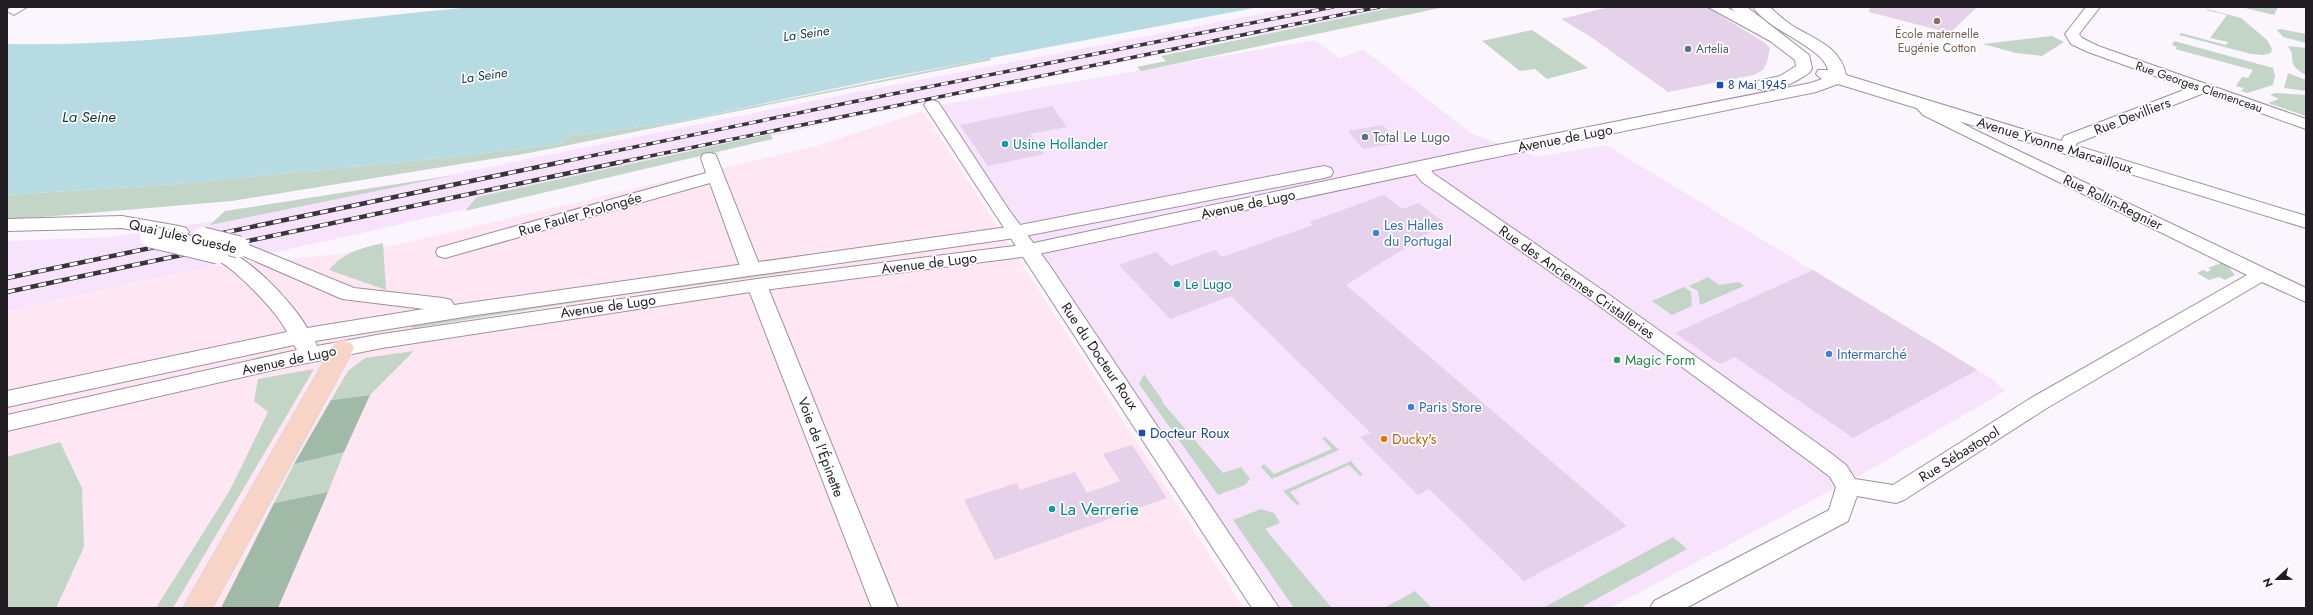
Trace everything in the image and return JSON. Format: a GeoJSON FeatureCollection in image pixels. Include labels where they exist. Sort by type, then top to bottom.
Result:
{"type":"FeatureCollection","features":[{"type":"Feature","properties":{"kind":"main road"},"geometry":{"type":"LineString","coordinates":[[1738,7],[1755,23],[1789,45],[1803,58],[1804,68]]}},
{"type":"Feature","properties":{"kind":"main road"},"geometry":{"type":"LineString","coordinates":[[1760,7],[1782,26],[1825,51],[1834,60],[1838,74]]}},
{"type":"Feature","properties":{"kind":"main road","name":"Avenue Yvonne Marcailloux"},"geometry":{"type":"LineString","coordinates":[[1804,68],[1838,74],[1922,105],[2306,222]]}},
{"type":"Feature","properties":{"kind":"main road","name":"Avenue de Lugo"},"geometry":{"type":"LineString","coordinates":[[7,399],[305,345],[344,339],[543,316],[754,277],[1015,232],[1780,82],[1794,76],[1804,68]]}},
{"type":"Feature","properties":{"kind":"main road","name":"Avenue de Lugo"},"geometry":{"type":"LineString","coordinates":[[344,339],[476,308],[754,277],[1029,250],[1419,167],[1816,87],[1838,74]]}},
{"type":"Feature","properties":{"kind":"main road","name":"Quai Jules Guesde"},"geometry":{"type":"LineString","coordinates":[[7,225],[122,222],[179,232],[302,275],[350,294],[476,308]]}},
{"type":"Feature","properties":{"kind":"main road","name":"Quai Jules Guesde"},"geometry":{"type":"LineString","coordinates":[[7,235],[114,230],[229,250]]}},
{"type":"Feature","properties":{"kind":"main road","name":"Quai Jules Guesde"},"geometry":{"type":"LineString","coordinates":[[229,250],[234,261],[291,318],[305,345]]}},
{"type":"Feature","properties":{"kind":"main road"},"geometry":{"type":"LineString","coordinates":[[197,608],[344,339],[350,294]]}},
{"type":"Feature","properties":{"kind":"main road","name":"Avenue de Lugo"},"geometry":{"type":"LineString","coordinates":[[7,423],[305,345]]}},
{"type":"Feature","properties":{"kind":"street"},"geometry":{"type":"LineString","coordinates":[[1715,7],[1789,45]]}},
{"type":"Feature","properties":{"kind":"street","name":"Rue Georges Clemenceau"},"geometry":{"type":"LineString","coordinates":[[2093,7],[2072,34],[2076,41],[2093,49],[2306,124]]}},
{"type":"Feature","properties":{"kind":"street","name":"Rue Devilliers"},"geometry":{"type":"LineString","coordinates":[[2066,148],[2070,140],[2203,88]]}},
{"type":"Feature","properties":{"kind":"street","name":"Rue du Docteur Roux"},"geometry":{"type":"LineString","coordinates":[[932,105],[1266,608]]}},
{"type":"Feature","properties":{"kind":"street","name":"Rue Rollin-Regnier"},"geometry":{"type":"LineString","coordinates":[[1922,105],[1929,112],[1967,132],[2306,296]]}},
{"type":"Feature","properties":{"kind":"street","name":"Voie de l'Épinette"},"geometry":{"type":"LineString","coordinates":[[709,158],[754,277],[885,608]]}},
{"type":"Feature","properties":{"kind":"street","name":"Rue des Anciennes Cristalleries"},"geometry":{"type":"LineString","coordinates":[[1419,167],[1428,178],[1601,298],[1820,456],[1838,471],[1848,486]]}},
{"type":"Feature","properties":{"kind":"street","name":"Rue Fauler Prolongée"},"geometry":{"type":"LineString","coordinates":[[445,252],[716,176]]}},
{"type":"Feature","properties":{"kind":"street","name":"Rue Sébastopol"},"geometry":{"type":"LineString","coordinates":[[1848,486],[1896,494],[2039,403],[2262,274]]}},
{"type":"Feature","properties":{"kind":"street"},"geometry":{"type":"LineString","coordinates":[[1663,608],[1839,515],[1848,486]]}},
{"type":"Feature","properties":{"kind":"shaded area"},"geometry":{"type":"Polygon","coordinates":[[[1297,7],[1395,7],[844,119],[363,233],[7,311],[7,241],[108,237],[248,216],[847,94],[1297,7]]]}},
{"type":"Feature","properties":{"kind":"shaded area"},"geometry":{"type":"Polygon","coordinates":[[[1315,40],[1339,58],[1364,50],[1472,134],[1538,157],[1606,145],[1992,379],[2005,391],[1873,468],[1610,608],[1281,608],[939,105],[1315,40]]]}},
{"type":"Feature","properties":{"kind":"shaded area"},"geometry":{"type":"Polygon","coordinates":[[[923,111],[1244,608],[7,608],[7,311],[207,267],[369,251],[816,146],[923,111]]]}},
{"type":"Feature","properties":{"kind":"green space"},"geometry":{"type":"Polygon","coordinates":[[[1395,7],[1445,7],[1141,71],[1137,67],[1166,61],[1161,56],[1395,7]]]}},
{"type":"Feature","properties":{"kind":"green space"},"geometry":{"type":"Polygon","coordinates":[[[2241,7],[2278,7],[2274,15],[2241,7]]]}},
{"type":"Feature","properties":{"kind":"green space"},"geometry":{"type":"Polygon","coordinates":[[[2206,10],[2241,18],[2267,40],[2272,49],[2271,53],[2263,55],[2251,54],[2179,35],[2181,33],[2226,45],[2228,42],[2210,38],[2227,15],[2206,10]]]}},
{"type":"Feature","properties":{"kind":"green space"},"geometry":{"type":"Polygon","coordinates":[[[2280,29],[2306,34],[2306,43],[2283,37],[2277,30],[2280,29]]]}},
{"type":"Feature","properties":{"kind":"green space"},"geometry":{"type":"Polygon","coordinates":[[[1532,30],[1588,68],[1547,79],[1535,69],[1520,71],[1482,41],[1532,30]]]}},
{"type":"Feature","properties":{"kind":"green space"},"geometry":{"type":"Polygon","coordinates":[[[2052,36],[2064,42],[2042,56],[2016,53],[1983,44],[2052,36]]]}},
{"type":"Feature","properties":{"kind":"green space"},"geometry":{"type":"Polygon","coordinates":[[[2174,41],[2273,68],[2275,76],[2273,85],[2247,93],[2241,91],[2244,88],[2236,86],[2242,77],[2248,78],[2253,70],[2175,49],[2177,47],[2172,45],[2174,41]]]}},
{"type":"Feature","properties":{"kind":"green space"},"geometry":{"type":"Polygon","coordinates":[[[2288,46],[2306,48],[2306,75],[2294,66],[2292,61],[2292,53],[2288,46]]]}},
{"type":"Feature","properties":{"kind":"green space"},"geometry":{"type":"Polygon","coordinates":[[[990,58],[991,60],[529,153],[232,201],[7,220],[7,195],[176,184],[443,158],[562,144],[564,137],[671,123],[990,58]]]}},
{"type":"Feature","properties":{"kind":"green space"},"geometry":{"type":"Polygon","coordinates":[[[2288,73],[2306,80],[2306,91],[2284,88],[2288,73]]]}},
{"type":"Feature","properties":{"kind":"green space"},"geometry":{"type":"Polygon","coordinates":[[[2275,93],[2306,95],[2306,116],[2268,103],[2279,99],[2270,95],[2275,93]]]}},
{"type":"Feature","properties":{"kind":"green space"},"geometry":{"type":"Polygon","coordinates":[[[770,134],[773,139],[465,211],[477,197],[770,134]]]}},
{"type":"Feature","properties":{"kind":"green space"},"geometry":{"type":"Polygon","coordinates":[[[455,175],[210,225],[225,211],[455,175]]]}},
{"type":"Feature","properties":{"kind":"green space"},"geometry":{"type":"Polygon","coordinates":[[[383,243],[386,290],[329,270],[340,259],[353,252],[383,243]]]}},
{"type":"Feature","properties":{"kind":"green space"},"geometry":{"type":"Polygon","coordinates":[[[2221,263],[2227,265],[2235,275],[2225,280],[2219,277],[2209,280],[2197,273],[2203,270],[2207,272],[2211,270],[2208,268],[2221,263]]]}},
{"type":"Feature","properties":{"kind":"green space"},"geometry":{"type":"Polygon","coordinates":[[[790,267],[791,272],[609,297],[413,328],[409,324],[790,267]]]}},
{"type":"Feature","properties":{"kind":"green space"},"geometry":{"type":"Polygon","coordinates":[[[1708,277],[1719,285],[1739,282],[1744,286],[1700,305],[1698,291],[1689,286],[1708,277]]]}},
{"type":"Feature","properties":{"kind":"green space"},"geometry":{"type":"Polygon","coordinates":[[[1684,287],[1691,292],[1692,306],[1672,315],[1652,301],[1684,287]]]}},
{"type":"Feature","properties":{"kind":"green space"},"geometry":{"type":"Polygon","coordinates":[[[414,351],[370,395],[331,400],[348,371],[365,358],[414,351]]]}},
{"type":"Feature","properties":{"kind":"green space"},"geometry":{"type":"Polygon","coordinates":[[[314,369],[173,608],[156,608],[230,490],[268,412],[254,401],[258,379],[314,369]]]}},
{"type":"Feature","properties":{"kind":"green space"},"geometry":{"type":"Polygon","coordinates":[[[1144,374],[1163,401],[1162,402],[1223,473],[1241,467],[1250,479],[1245,485],[1218,495],[1139,384],[1144,374]]]}},
{"type":"Feature","properties":{"kind":"green space"},"geometry":{"type":"Polygon","coordinates":[[[370,395],[344,452],[294,464],[331,400],[370,395]]]}},
{"type":"Feature","properties":{"kind":"green space"},"geometry":{"type":"Polygon","coordinates":[[[1325,437],[1339,450],[1272,479],[1261,467],[1264,464],[1274,474],[1332,449],[1322,438],[1325,437]]]}},
{"type":"Feature","properties":{"kind":"green space"},"geometry":{"type":"Polygon","coordinates":[[[60,442],[82,488],[84,547],[56,608],[7,608],[7,457],[60,442]]]}},
{"type":"Feature","properties":{"kind":"green space"},"geometry":{"type":"Polygon","coordinates":[[[344,452],[328,492],[274,503],[294,464],[344,452]]]}},
{"type":"Feature","properties":{"kind":"green space"},"geometry":{"type":"Polygon","coordinates":[[[1351,461],[1363,475],[1360,476],[1349,465],[1290,492],[1300,504],[1297,505],[1283,491],[1351,461]]]}},
{"type":"Feature","properties":{"kind":"green space"},"geometry":{"type":"Polygon","coordinates":[[[328,492],[278,608],[221,608],[274,503],[328,492]]]}},
{"type":"Feature","properties":{"kind":"green space"},"geometry":{"type":"Polygon","coordinates":[[[1261,509],[1274,513],[1280,523],[1265,529],[1332,608],[1294,608],[1233,520],[1261,509]]]}},
{"type":"Feature","properties":{"kind":"green space"},"geometry":{"type":"Polygon","coordinates":[[[1673,537],[1687,549],[1580,608],[1543,608],[1673,537]]]}},
{"type":"Feature","properties":{"kind":"green space"},"geometry":{"type":"Polygon","coordinates":[[[1415,591],[1432,608],[1384,608],[1415,591]]]}},
{"type":"Feature","properties":{"kind":"water","name":"La Seine"},"geometry":{"type":"Polygon","coordinates":[[[473,7],[1259,7],[875,80],[671,123],[564,137],[562,144],[443,158],[176,184],[7,195],[7,44],[65,44],[182,37],[473,7]]]}},
{"type":"Feature","properties":{"kind":"building","name":"Artelia"},"geometry":{"type":"Polygon","coordinates":[[[1609,7],[1707,7],[1765,43],[1770,48],[1767,62],[1763,70],[1754,75],[1668,92],[1591,37],[1561,19],[1609,7]]]}},
{"type":"Feature","properties":{"kind":"building","name":"École maternelle Eugénie Cotton"},"geometry":{"type":"Polygon","coordinates":[[[1870,7],[1977,7],[1950,33],[1869,12],[1870,7]]]}},
{"type":"Feature","properties":{"kind":"building","name":"Usine Hollander"},"geometry":{"type":"Polygon","coordinates":[[[1052,106],[1067,127],[1030,134],[1044,154],[988,166],[960,125],[1052,106]]]}},
{"type":"Feature","properties":{"kind":"building","name":"Total Le Lugo"},"geometry":{"type":"Polygon","coordinates":[[[1383,125],[1399,143],[1363,149],[1348,131],[1383,125]]]}},
{"type":"Feature","properties":{"kind":"building","name":"Paris Store"},"geometry":{"type":"Polygon","coordinates":[[[1384,195],[1403,209],[1418,203],[1445,223],[1346,285],[1627,526],[1524,581],[1429,489],[1418,495],[1360,437],[1371,433],[1231,296],[1170,319],[1119,265],[1156,252],[1171,266],[1215,250],[1222,257],[1313,225],[1309,222],[1384,195]]]}},
{"type":"Feature","properties":{"kind":"building","name":"Intermarché"},"geometry":{"type":"Polygon","coordinates":[[[1813,270],[1977,370],[1853,438],[1735,357],[1720,364],[1675,333],[1813,270]]]}},
{"type":"Feature","properties":{"kind":"building","name":"La Verrerie"},"geometry":{"type":"Polygon","coordinates":[[[1132,445],[1167,498],[995,560],[964,500],[1017,483],[1020,490],[1075,472],[1087,493],[1120,481],[1103,454],[1132,445]]]}},
{"type":"Feature","properties":{"kind":"railway"},"geometry":{"type":"LineString","coordinates":[[557,163],[847,103],[1333,7]]}},
{"type":"Feature","properties":{"kind":"railway"},"geometry":{"type":"LineString","coordinates":[[616,163],[1379,7]]}},
{"type":"Feature","properties":{"kind":"railway"},"geometry":{"type":"LineString","coordinates":[[7,278],[562,162]]}},
{"type":"Feature","properties":{"kind":"railway"},"geometry":{"type":"LineString","coordinates":[[7,292],[621,162]]}},
{"type":"Feature","properties":{"kind":"place","name":"École maternelle Eugénie Cotton"},"geometry":{"type":"Point","coordinates":[1937,21]}},
{"type":"Feature","properties":{"kind":"place","name":"Artelia"},"geometry":{"type":"Point","coordinates":[1688,49]}},
{"type":"Feature","properties":{"kind":"place","name":"8 Mai 1945"},"geometry":{"type":"Point","coordinates":[1720,85]}},
{"type":"Feature","properties":{"kind":"place","name":"Total Le Lugo"},"geometry":{"type":"Point","coordinates":[1365,137]}},
{"type":"Feature","properties":{"kind":"place","name":"Usine Hollander"},"geometry":{"type":"Point","coordinates":[1005,144]}},
{"type":"Feature","properties":{"kind":"place","name":"Les Halles du Portugal"},"geometry":{"type":"Point","coordinates":[1376,233]}},
{"type":"Feature","properties":{"kind":"place","name":"Le Lugo"},"geometry":{"type":"Point","coordinates":[1177,284]}},
{"type":"Feature","properties":{"kind":"place","name":"Intermarché"},"geometry":{"type":"Point","coordinates":[1829,354]}},
{"type":"Feature","properties":{"kind":"place","name":"Magic Form"},"geometry":{"type":"Point","coordinates":[1617,360]}},
{"type":"Feature","properties":{"kind":"place","name":"Paris Store"},"geometry":{"type":"Point","coordinates":[1411,407]}},
{"type":"Feature","properties":{"kind":"place","name":"Docteur Roux"},"geometry":{"type":"Point","coordinates":[1142,433]}},
{"type":"Feature","properties":{"kind":"place","name":"Ducky's"},"geometry":{"type":"Point","coordinates":[1384,439]}},
{"type":"Feature","properties":{"kind":"place","name":"La Verrerie"},"geometry":{"type":"Point","coordinates":[1052,509]}}]}
